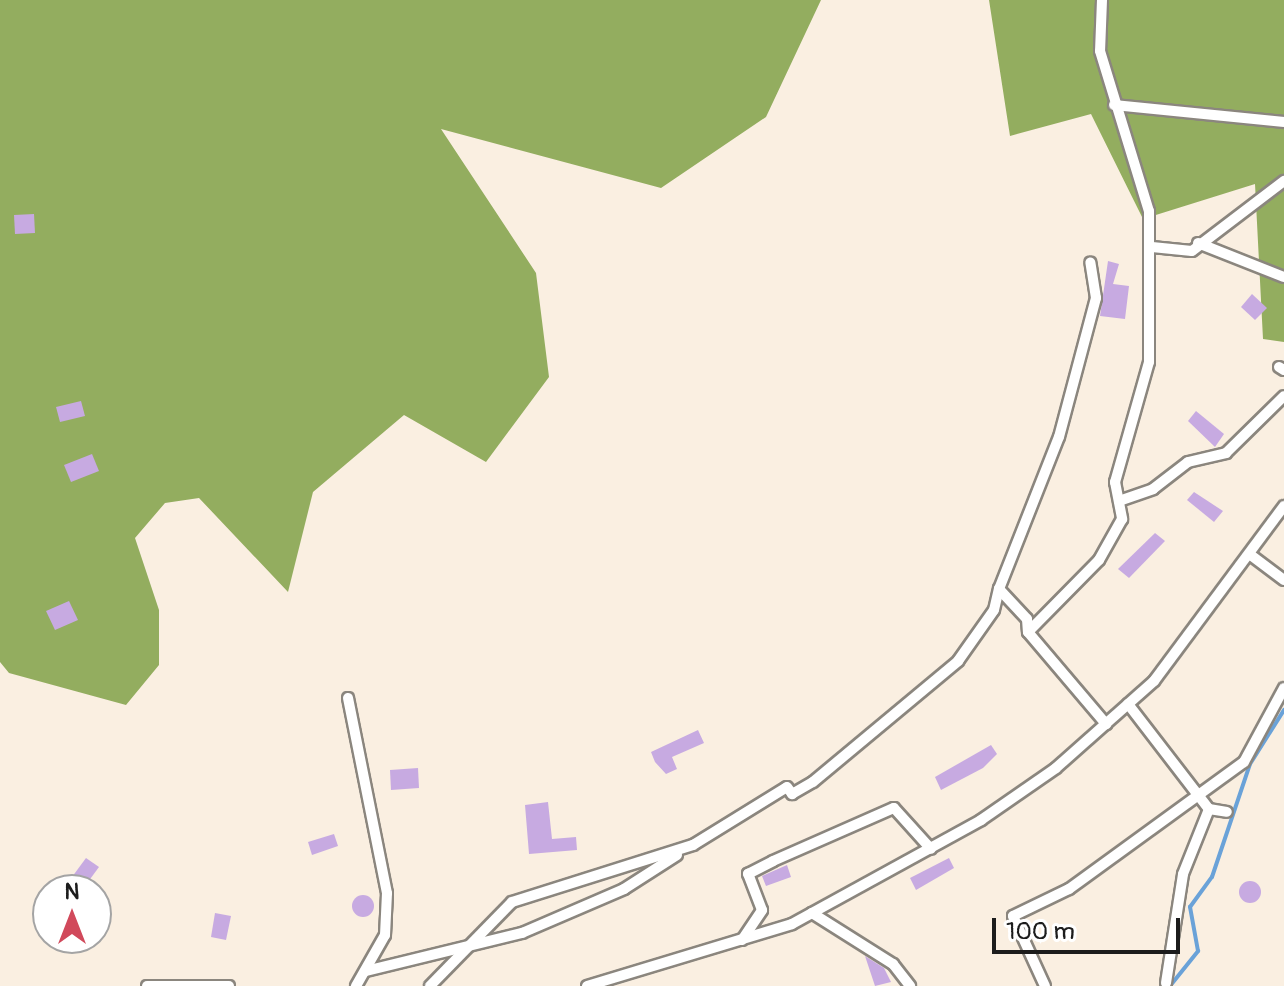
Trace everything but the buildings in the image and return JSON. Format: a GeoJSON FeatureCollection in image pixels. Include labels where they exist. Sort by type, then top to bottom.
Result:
{"type":"FeatureCollection","features":[{"type":"Feature","properties":{"kind":"street"},"geometry":{"type":"LineString","coordinates":[[1028,632],[1099,560],[1122,519],[1115,482],[1149,362],[1152,247],[1141,179],[1114,105],[1100,51],[1102,0]]}},
{"type":"Feature","properties":{"kind":"street"},"geometry":{"type":"LineString","coordinates":[[1114,105],[1284,122]]}},
{"type":"Feature","properties":{"kind":"street"},"geometry":{"type":"LineString","coordinates":[[1152,247],[1192,251],[1198,243],[1284,181]]}},
{"type":"Feature","properties":{"kind":"street"},"geometry":{"type":"LineString","coordinates":[[1198,243],[1284,277]]}},
{"type":"Feature","properties":{"kind":"street"},"geometry":{"type":"LineString","coordinates":[[366,971],[467,952],[624,889],[787,787],[792,794],[813,782],[914,703],[958,661],[994,610],[999,589],[1059,437],[1096,298],[1090,262]]}},
{"type":"Feature","properties":{"kind":"street"},"geometry":{"type":"LineString","coordinates":[[1119,501],[1153,489],[1188,462],[1226,453],[1284,396]]}},
{"type":"Feature","properties":{"kind":"street"},"geometry":{"type":"LineString","coordinates":[[587,986],[742,940],[812,913],[931,849],[1056,768],[1128,704],[1252,556],[1284,506]]}},
{"type":"Feature","properties":{"kind":"street"},"geometry":{"type":"LineString","coordinates":[[1252,556],[1284,580]]}},
{"type":"Feature","properties":{"kind":"street"},"geometry":{"type":"LineString","coordinates":[[999,589],[1027,619],[1028,632],[1106,724]]}},
{"type":"Feature","properties":{"kind":"street"},"geometry":{"type":"LineString","coordinates":[[1045,986],[1013,916],[1069,889],[1200,799],[1244,762],[1284,688]]}},
{"type":"Feature","properties":{"kind":"street"},"geometry":{"type":"LineString","coordinates":[[348,698],[387,893],[385,935],[356,986]]}},
{"type":"Feature","properties":{"kind":"street"},"geometry":{"type":"LineString","coordinates":[[1128,704],[1209,809],[1227,812]]}},
{"type":"Feature","properties":{"kind":"street"},"geometry":{"type":"LineString","coordinates":[[742,940],[762,910],[748,874],[773,861],[894,808],[931,849]]}},
{"type":"Feature","properties":{"kind":"street"},"geometry":{"type":"LineString","coordinates":[[1166,983],[1183,874],[1209,809]]}},
{"type":"Feature","properties":{"kind":"street"},"geometry":{"type":"LineString","coordinates":[[430,986],[467,952],[512,902],[693,845]]}},
{"type":"Feature","properties":{"kind":"street"},"geometry":{"type":"LineString","coordinates":[[812,913],[893,964],[910,986]]}},
{"type":"Feature","properties":{"kind":"street"},"geometry":{"type":"LineString","coordinates":[[147,986],[229,986]]}},
{"type":"Feature","properties":{"kind":"green space"},"geometry":{"type":"Polygon","coordinates":[[[0,0],[821,0],[766,117],[661,188],[441,129],[536,273],[549,377],[486,462],[404,415],[313,492],[288,592],[199,498],[165,503],[135,538],[159,610],[159,665],[126,705],[9,673],[0,662],[0,0]]]}},
{"type":"Feature","properties":{"kind":"green space"},"geometry":{"type":"Polygon","coordinates":[[[989,0],[1284,0],[1284,342],[1263,339],[1255,184],[1143,219],[1091,114],[1010,136],[989,0]]]}},
{"type":"Feature","properties":{"kind":"waterway"},"geometry":{"type":"LineString","coordinates":[[1170,986],[1198,951],[1190,907],[1212,877],[1250,764],[1284,710]]}}]}
